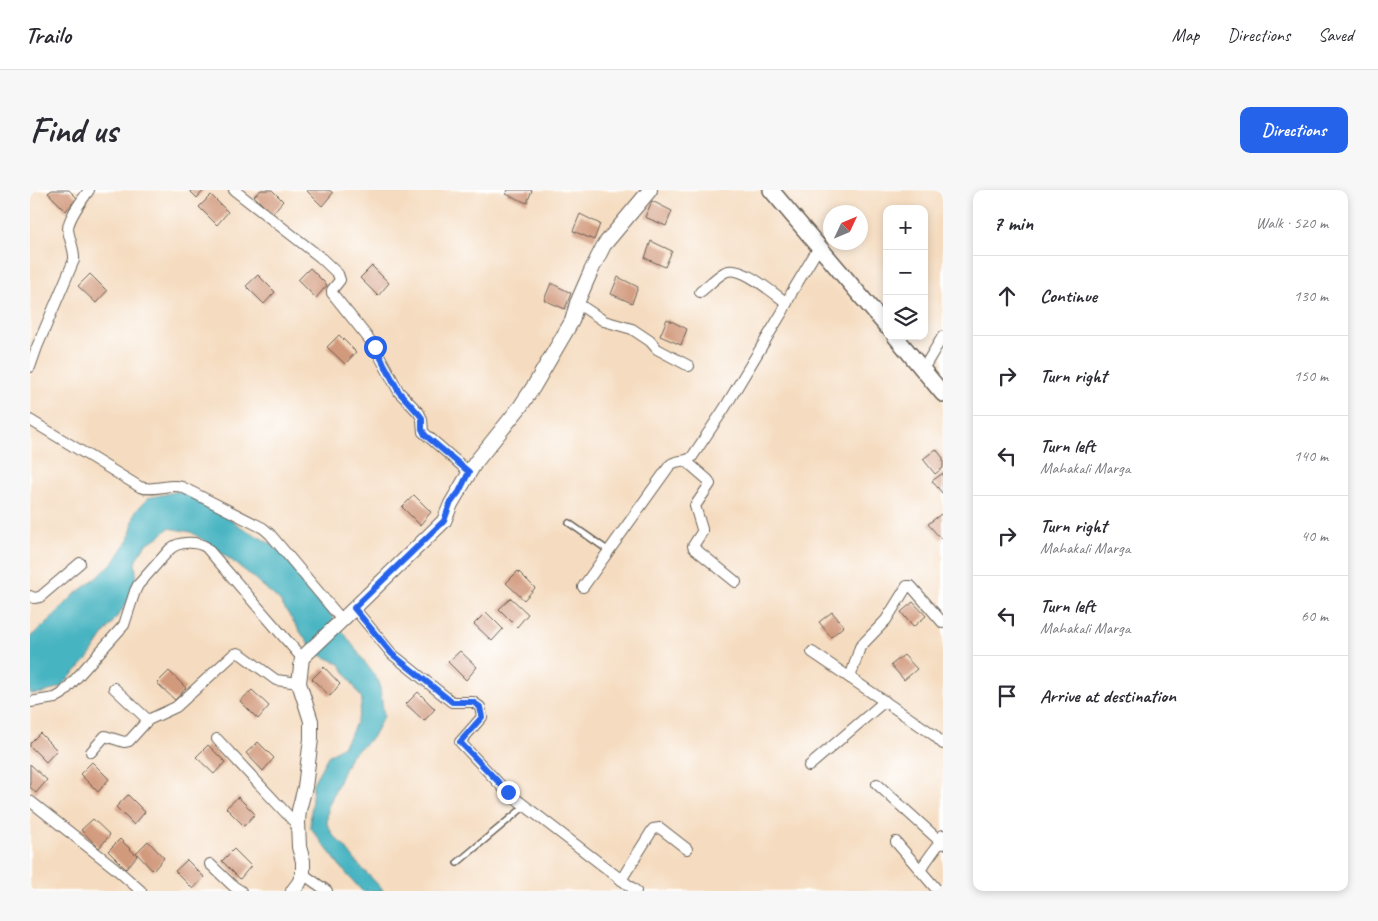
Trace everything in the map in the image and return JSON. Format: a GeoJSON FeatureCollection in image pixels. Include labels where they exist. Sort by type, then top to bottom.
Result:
{"type":"FeatureCollection","features":[{"type":"Feature","properties":{"kind":"main road"},"geometry":{"type":"LineString","coordinates":[[293,891],[303,874],[298,826],[299,810],[305,787],[311,730],[311,721],[299,683],[306,654],[444,521],[450,504],[459,492],[474,464],[520,407],[572,321],[577,303],[604,245],[650,190]]}},
{"type":"Feature","properties":{"kind":"main road"},"geometry":{"type":"LineString","coordinates":[[779,194],[819,247],[883,322]]}},
{"type":"Feature","properties":{"kind":"main road"},"geometry":{"type":"LineString","coordinates":[[898,340],[943,394]]}},
{"type":"Feature","properties":{"kind":"street"},"geometry":{"type":"LineString","coordinates":[[30,367],[33,345],[74,260],[75,254],[68,226],[88,190]]}},
{"type":"Feature","properties":{"kind":"street"},"geometry":{"type":"LineString","coordinates":[[234,190],[320,256],[338,274],[340,280],[332,290],[332,293],[373,344],[399,392],[422,418],[423,432],[469,472]]}},
{"type":"Feature","properties":{"kind":"street"},"geometry":{"type":"LineString","coordinates":[[583,587],[670,465],[692,458],[724,409],[819,247]]}},
{"type":"Feature","properties":{"kind":"street"},"geometry":{"type":"LineString","coordinates":[[700,292],[726,272],[735,270],[745,274],[787,303]]}},
{"type":"Feature","properties":{"kind":"street"},"geometry":{"type":"LineString","coordinates":[[577,303],[609,324],[632,329],[647,339],[657,349],[690,366]]}},
{"type":"Feature","properties":{"kind":"street"},"geometry":{"type":"LineString","coordinates":[[922,369],[943,336]]}},
{"type":"Feature","properties":{"kind":"street"},"geometry":{"type":"LineString","coordinates":[[30,420],[140,487],[150,489],[178,486],[263,528],[277,541],[340,622]]}},
{"type":"Feature","properties":{"kind":"street"},"geometry":{"type":"LineString","coordinates":[[686,461],[708,480],[710,484],[695,506],[702,532],[693,546],[736,582]]}},
{"type":"Feature","properties":{"kind":"street"},"geometry":{"type":"LineString","coordinates":[[30,702],[55,698],[62,694],[124,626],[138,584],[170,549],[179,544],[194,543],[206,547],[306,654]]}},
{"type":"Feature","properties":{"kind":"street"},"geometry":{"type":"LineString","coordinates":[[30,596],[34,598],[40,597],[80,563]]}},
{"type":"Feature","properties":{"kind":"street"},"geometry":{"type":"LineString","coordinates":[[850,678],[860,647],[886,620],[908,586],[911,586],[943,623]]}},
{"type":"Feature","properties":{"kind":"street"},"geometry":{"type":"LineString","coordinates":[[354,608],[392,654],[452,702],[473,702],[480,707],[482,717],[460,742],[508,792],[636,891]]}},
{"type":"Feature","properties":{"kind":"street"},"geometry":{"type":"LineString","coordinates":[[812,652],[934,735],[943,744]]}},
{"type":"Feature","properties":{"kind":"street"},"geometry":{"type":"LineString","coordinates":[[91,752],[105,736],[127,742],[148,720],[176,707],[234,654],[242,655],[276,680],[299,683]]}},
{"type":"Feature","properties":{"kind":"street"},"geometry":{"type":"LineString","coordinates":[[114,688],[148,720]]}},
{"type":"Feature","properties":{"kind":"street"},"geometry":{"type":"LineString","coordinates":[[809,766],[885,701]]}},
{"type":"Feature","properties":{"kind":"street"},"geometry":{"type":"LineString","coordinates":[[217,740],[298,826]]}},
{"type":"Feature","properties":{"kind":"street"},"geometry":{"type":"LineString","coordinates":[[877,784],[942,840],[920,870]]}},
{"type":"Feature","properties":{"kind":"street"},"geometry":{"type":"LineString","coordinates":[[30,801],[115,868],[140,891]]}},
{"type":"Feature","properties":{"kind":"street"},"geometry":{"type":"LineString","coordinates":[[622,880],[652,830],[656,828],[660,828],[687,849]]}},
{"type":"Feature","properties":{"kind":"street"},"geometry":{"type":"LineString","coordinates":[[896,842],[938,891]]}},
{"type":"Feature","properties":{"kind":"street"},"geometry":{"type":"LineString","coordinates":[[210,864],[241,891]]}},
{"type":"Feature","properties":{"kind":"street"},"geometry":{"type":"LineString","coordinates":[[303,874],[327,891]]}},
{"type":"Feature","properties":{"kind":"lane"},"geometry":{"type":"LineString","coordinates":[[569,523],[609,551]]}},
{"type":"Feature","properties":{"kind":"lane"},"geometry":{"type":"LineString","coordinates":[[457,863],[525,806]]}},
{"type":"Feature","properties":{"kind":"water"},"geometry":{"type":"Polygon","coordinates":[[[179,491],[211,506],[241,527],[273,545],[292,562],[308,592],[329,612],[379,682],[384,716],[372,738],[350,756],[328,807],[327,824],[333,835],[384,891],[362,891],[343,870],[310,827],[313,783],[328,756],[343,746],[352,732],[359,715],[362,699],[340,664],[316,653],[279,600],[248,573],[191,532],[169,528],[146,544],[135,563],[137,582],[130,599],[86,661],[60,687],[44,693],[30,694],[30,637],[50,620],[76,593],[100,575],[116,559],[129,539],[135,512],[148,498],[179,491]]]}},
{"type":"Feature","properties":{"kind":"building"},"geometry":{"type":"Polygon","coordinates":[[[52,190],[69,190],[77,198],[66,211],[48,193],[52,190]]]}},
{"type":"Feature","properties":{"kind":"building"},"geometry":{"type":"Polygon","coordinates":[[[189,190],[204,190],[197,198],[189,190]]]}},
{"type":"Feature","properties":{"kind":"building"},"geometry":{"type":"Polygon","coordinates":[[[261,190],[272,190],[283,201],[272,214],[254,196],[261,190]]]}},
{"type":"Feature","properties":{"kind":"building"},"geometry":{"type":"Polygon","coordinates":[[[306,190],[329,190],[333,193],[322,206],[306,190]]]}},
{"type":"Feature","properties":{"kind":"building"},"geometry":{"type":"Polygon","coordinates":[[[508,190],[532,190],[527,203],[506,194],[508,190]]]}},
{"type":"Feature","properties":{"kind":"building"},"geometry":{"type":"Polygon","coordinates":[[[211,195],[228,212],[217,225],[199,207],[211,195]]]}},
{"type":"Feature","properties":{"kind":"building"},"geometry":{"type":"Polygon","coordinates":[[[652,201],[672,211],[666,226],[645,217],[652,201]]]}},
{"type":"Feature","properties":{"kind":"building"},"geometry":{"type":"Polygon","coordinates":[[[580,214],[600,224],[594,240],[573,231],[580,214]]]}},
{"type":"Feature","properties":{"kind":"building"},"geometry":{"type":"Polygon","coordinates":[[[651,241],[672,251],[665,267],[645,258],[651,241]]]}},
{"type":"Feature","properties":{"kind":"building"},"geometry":{"type":"Polygon","coordinates":[[[372,266],[389,283],[378,296],[360,278],[372,266]]]}},
{"type":"Feature","properties":{"kind":"building"},"geometry":{"type":"Polygon","coordinates":[[[310,268],[327,285],[316,298],[298,280],[310,268]]]}},
{"type":"Feature","properties":{"kind":"building"},"geometry":{"type":"Polygon","coordinates":[[[90,274],[107,291],[96,303],[78,286],[90,274]]]}},
{"type":"Feature","properties":{"kind":"building"},"geometry":{"type":"Polygon","coordinates":[[[258,275],[275,292],[264,304],[246,286],[258,275]]]}},
{"type":"Feature","properties":{"kind":"building"},"geometry":{"type":"Polygon","coordinates":[[[618,277],[638,287],[632,303],[611,294],[618,277]]]}},
{"type":"Feature","properties":{"kind":"building"},"geometry":{"type":"Polygon","coordinates":[[[551,283],[571,293],[565,309],[544,300],[551,283]]]}},
{"type":"Feature","properties":{"kind":"building"},"geometry":{"type":"Polygon","coordinates":[[[667,319],[687,329],[681,345],[660,336],[667,319]]]}},
{"type":"Feature","properties":{"kind":"building"},"geometry":{"type":"Polygon","coordinates":[[[339,335],[356,352],[345,364],[327,347],[339,335]]]}},
{"type":"Feature","properties":{"kind":"building"},"geometry":{"type":"Polygon","coordinates":[[[936,449],[943,458],[943,468],[935,474],[923,459],[936,449]]]}},
{"type":"Feature","properties":{"kind":"building"},"geometry":{"type":"Polygon","coordinates":[[[943,473],[943,494],[932,481],[943,473]]]}},
{"type":"Feature","properties":{"kind":"building"},"geometry":{"type":"Polygon","coordinates":[[[414,495],[431,512],[420,525],[402,507],[414,495]]]}},
{"type":"Feature","properties":{"kind":"building"},"geometry":{"type":"Polygon","coordinates":[[[941,514],[943,517],[943,538],[941,539],[928,524],[941,514]]]}},
{"type":"Feature","properties":{"kind":"building"},"geometry":{"type":"Polygon","coordinates":[[[518,571],[535,588],[524,600],[506,583],[518,571]]]}},
{"type":"Feature","properties":{"kind":"building"},"geometry":{"type":"Polygon","coordinates":[[[511,598],[528,614],[517,627],[499,609],[511,598]]]}},
{"type":"Feature","properties":{"kind":"building"},"geometry":{"type":"Polygon","coordinates":[[[913,602],[926,616],[913,627],[901,612],[913,602]]]}},
{"type":"Feature","properties":{"kind":"building"},"geometry":{"type":"Polygon","coordinates":[[[486,612],[503,629],[492,641],[474,624],[486,612]]]}},
{"type":"Feature","properties":{"kind":"building"},"geometry":{"type":"Polygon","coordinates":[[[832,612],[844,626],[831,637],[819,622],[832,612]]]}},
{"type":"Feature","properties":{"kind":"building"},"geometry":{"type":"Polygon","coordinates":[[[460,651],[477,667],[466,680],[448,662],[460,651]]]}},
{"type":"Feature","properties":{"kind":"building"},"geometry":{"type":"Polygon","coordinates":[[[904,655],[917,669],[904,680],[891,665],[904,655]]]}},
{"type":"Feature","properties":{"kind":"building"},"geometry":{"type":"Polygon","coordinates":[[[324,667],[340,684],[330,696],[312,679],[324,667]]]}},
{"type":"Feature","properties":{"kind":"building"},"geometry":{"type":"Polygon","coordinates":[[[169,671],[186,688],[175,700],[157,683],[169,671]]]}},
{"type":"Feature","properties":{"kind":"building"},"geometry":{"type":"Polygon","coordinates":[[[252,690],[269,706],[258,719],[240,701],[252,690]]]}},
{"type":"Feature","properties":{"kind":"building"},"geometry":{"type":"Polygon","coordinates":[[[418,692],[435,709],[424,721],[406,704],[418,692]]]}},
{"type":"Feature","properties":{"kind":"building"},"geometry":{"type":"Polygon","coordinates":[[[40,733],[57,750],[46,762],[30,746],[30,743],[40,733]]]}},
{"type":"Feature","properties":{"kind":"building"},"geometry":{"type":"Polygon","coordinates":[[[258,742],[274,758],[263,771],[246,753],[258,742]]]}},
{"type":"Feature","properties":{"kind":"building"},"geometry":{"type":"Polygon","coordinates":[[[208,745],[225,762],[214,774],[196,757],[208,745]]]}},
{"type":"Feature","properties":{"kind":"building"},"geometry":{"type":"Polygon","coordinates":[[[92,762],[109,779],[98,792],[80,774],[92,762]]]}},
{"type":"Feature","properties":{"kind":"building"},"geometry":{"type":"Polygon","coordinates":[[[30,764],[47,780],[36,793],[30,787],[30,764]]]}},
{"type":"Feature","properties":{"kind":"building"},"geometry":{"type":"Polygon","coordinates":[[[128,795],[145,812],[134,825],[116,807],[128,795]]]}},
{"type":"Feature","properties":{"kind":"building"},"geometry":{"type":"Polygon","coordinates":[[[238,797],[255,814],[244,826],[226,808],[238,797]]]}},
{"type":"Feature","properties":{"kind":"building"},"geometry":{"type":"Polygon","coordinates":[[[93,819],[110,835],[99,848],[81,830],[93,819]]]}},
{"type":"Feature","properties":{"kind":"building"},"geometry":{"type":"Polygon","coordinates":[[[120,839],[137,856],[126,869],[108,851],[120,839]]]}},
{"type":"Feature","properties":{"kind":"building"},"geometry":{"type":"Polygon","coordinates":[[[148,841],[164,858],[153,871],[136,853],[148,841]]]}},
{"type":"Feature","properties":{"kind":"building"},"geometry":{"type":"Polygon","coordinates":[[[234,849],[251,866],[240,879],[222,861],[234,849]]]}},
{"type":"Feature","properties":{"kind":"building"},"geometry":{"type":"Polygon","coordinates":[[[187,860],[204,877],[193,889],[175,871],[187,860]]]}},
{"type":"Feature","properties":{"kind":"route"},"geometry":{"type":"LineString","coordinates":[[375,347],[399,392],[422,418],[422,429],[425,435],[469,472],[459,492],[450,504],[444,521],[354,608],[392,654],[452,702],[473,702],[480,707],[482,717],[460,742],[508,792]]}}]}
